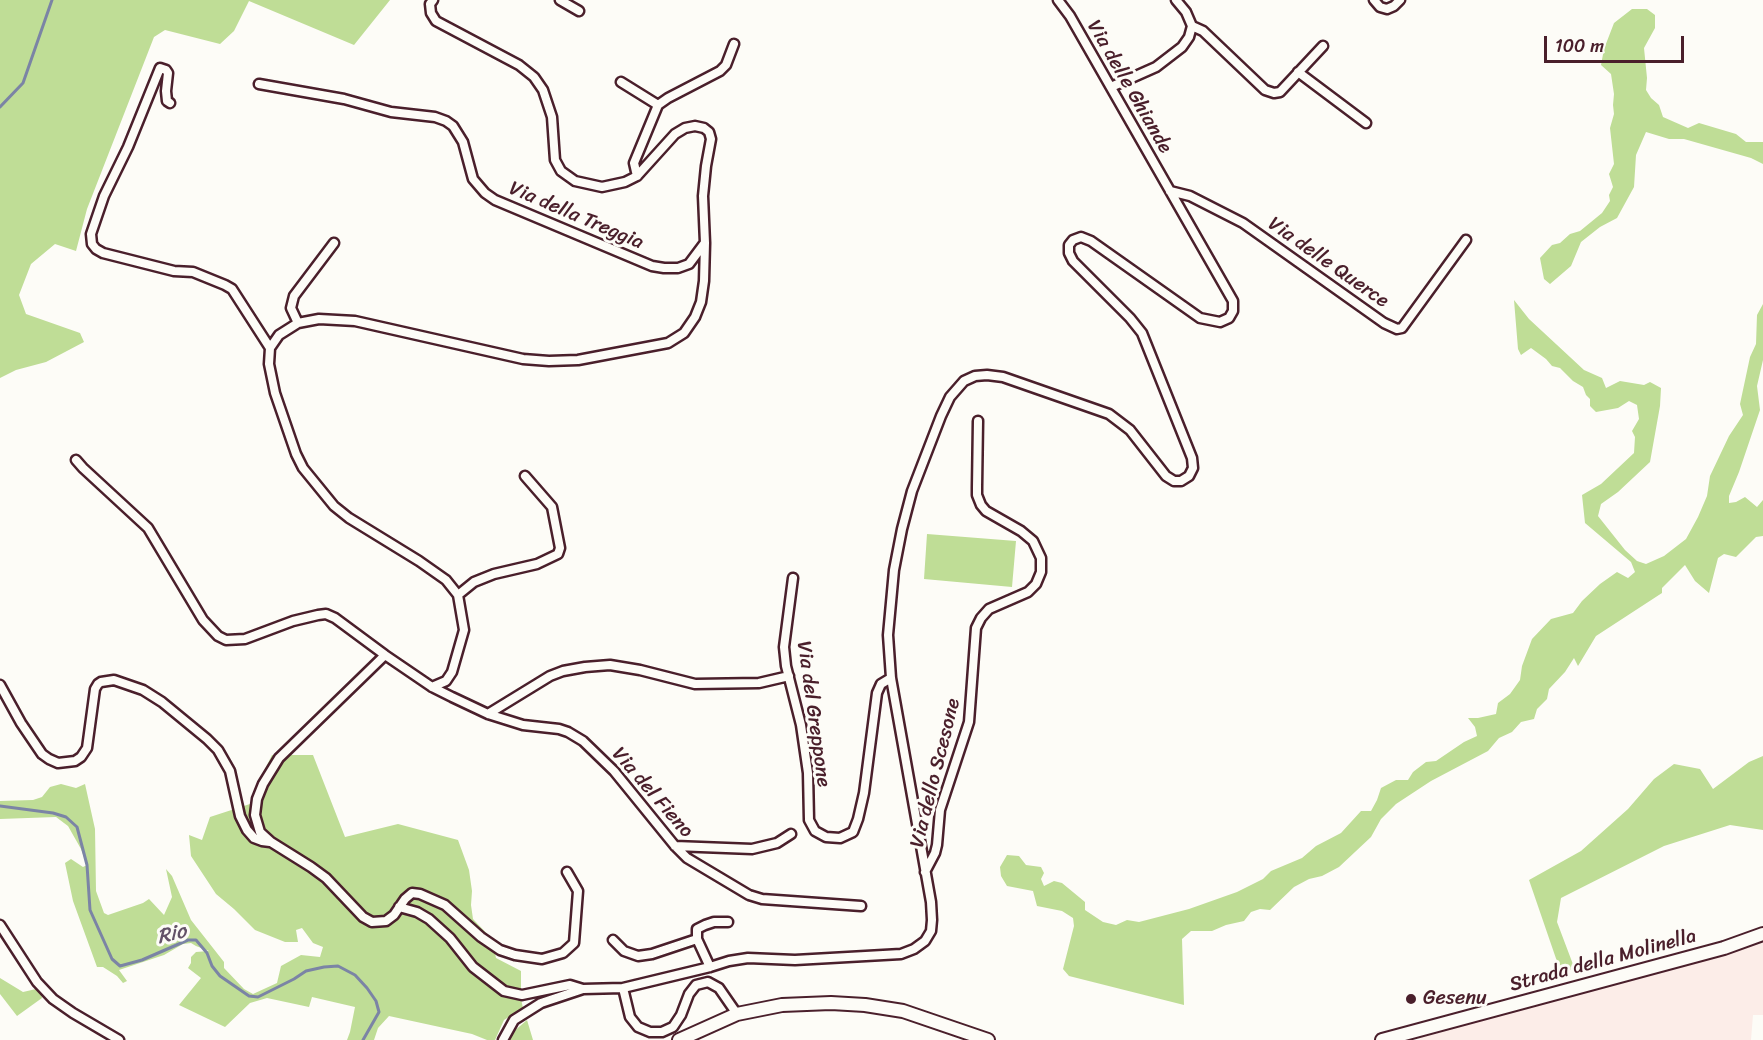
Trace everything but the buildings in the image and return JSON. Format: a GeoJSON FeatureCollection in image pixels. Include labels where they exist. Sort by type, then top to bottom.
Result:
{"type":"FeatureCollection","features":[{"type":"Feature","properties":{"kind":"main road","name":"Strada della Molinella"},"geometry":{"type":"LineString","coordinates":[[1382,1040],[1724,948],[1763,934]]}},
{"type":"Feature","properties":{"kind":"main road"},"geometry":{"type":"LineString","coordinates":[[681,1039],[737,1014],[782,1005],[831,1003],[903,1011],[988,1040]]}},
{"type":"Feature","properties":{"kind":"street","name":"Via della Treggia"},"geometry":{"type":"LineString","coordinates":[[298,323],[319,319],[354,321],[523,359],[549,361],[578,360],[668,343],[684,333],[695,317],[701,302],[704,281],[703,196],[711,139],[709,132],[695,126],[685,128],[675,134],[637,176],[625,182],[602,187],[575,181],[561,171],[555,160],[552,117],[543,90],[534,76],[519,65],[436,21],[430,13],[430,4],[433,0]]}},
{"type":"Feature","properties":{"kind":"street"},"geometry":{"type":"LineString","coordinates":[[560,0],[579,11]]}},
{"type":"Feature","properties":{"kind":"street","name":"Via delle Ghiande"},"geometry":{"type":"LineString","coordinates":[[891,678],[888,635],[894,570],[902,529],[912,491],[940,416],[964,381],[975,376],[1003,377],[1109,414],[1130,430],[1166,476],[1174,481],[1181,481],[1189,476],[1193,468],[1192,458],[1142,333],[1130,318],[1072,261],[1069,245],[1073,240],[1081,237],[1091,240],[1200,318],[1220,322],[1229,318],[1233,310],[1233,301],[1070,16],[1058,0]]}},
{"type":"Feature","properties":{"kind":"street"},"geometry":{"type":"LineString","coordinates":[[1176,0],[1186,12],[1192,26],[1203,31],[1265,90],[1274,93],[1280,92],[1323,46]]}},
{"type":"Feature","properties":{"kind":"street"},"geometry":{"type":"LineString","coordinates":[[1374,0],[1380,7],[1387,9],[1400,0]]}},
{"type":"Feature","properties":{"kind":"street"},"geometry":{"type":"LineString","coordinates":[[1111,87],[1156,67],[1182,46],[1192,26]]}},
{"type":"Feature","properties":{"kind":"street"},"geometry":{"type":"LineString","coordinates":[[637,176],[634,163],[658,105],[720,71],[726,64],[734,44]]}},
{"type":"Feature","properties":{"kind":"street"},"geometry":{"type":"LineString","coordinates":[[170,103],[167,101],[166,91],[168,73],[160,68],[128,147],[104,196],[91,234],[92,244],[103,253],[174,271],[193,272],[232,289],[270,348]]}},
{"type":"Feature","properties":{"kind":"street"},"geometry":{"type":"LineString","coordinates":[[1298,72],[1365,123]]}},
{"type":"Feature","properties":{"kind":"street"},"geometry":{"type":"LineString","coordinates":[[621,82],[658,105]]}},
{"type":"Feature","properties":{"kind":"street","name":"Via della Treggia"},"geometry":{"type":"LineString","coordinates":[[259,84],[344,99],[391,112],[435,117],[446,121],[453,126],[462,142],[473,180],[495,201],[652,266],[678,268],[689,264],[705,243]]}},
{"type":"Feature","properties":{"kind":"street","name":"Via delle Querce"},"geometry":{"type":"LineString","coordinates":[[1170,191],[1190,196],[1243,223],[1384,323],[1397,329],[1402,328],[1466,240]]}},
{"type":"Feature","properties":{"kind":"street"},"geometry":{"type":"LineString","coordinates":[[76,460],[148,528],[203,620],[218,636],[226,640],[245,639],[293,621],[326,614],[335,618],[432,687],[446,681],[452,672],[464,630],[458,595],[446,580],[334,506],[303,468],[275,393],[269,364],[270,348],[279,335],[298,323],[291,308],[294,296],[334,243]]}},
{"type":"Feature","properties":{"kind":"street","name":"Via dello Scesone"},"geometry":{"type":"LineString","coordinates":[[925,872],[935,853],[940,810],[969,722],[976,628],[989,609],[1028,592],[1036,584],[1041,572],[1041,558],[1033,541],[1021,531],[986,512],[981,505],[976,487],[978,421]]}},
{"type":"Feature","properties":{"kind":"street"},"geometry":{"type":"LineString","coordinates":[[458,595],[474,582],[494,574],[537,564],[558,554],[560,548],[552,507],[525,476]]}},
{"type":"Feature","properties":{"kind":"street","name":"Via del Greppone"},"geometry":{"type":"LineString","coordinates":[[792,578],[784,647],[786,666],[801,725],[808,773],[809,820],[815,831],[826,837],[840,838],[853,832],[864,793],[877,693],[881,684],[891,678]]}},
{"type":"Feature","properties":{"kind":"street"},"geometry":{"type":"LineString","coordinates":[[385,655],[279,758],[262,784],[257,799],[255,815],[260,832],[271,842],[326,878],[363,917],[372,922],[386,921],[412,893],[420,894],[445,905],[500,950],[542,959],[563,953],[574,943],[578,891],[567,872]]}},
{"type":"Feature","properties":{"kind":"street"},"geometry":{"type":"LineString","coordinates":[[488,714],[550,676],[585,666],[610,665],[695,684],[759,683],[789,676]]}},
{"type":"Feature","properties":{"kind":"street"},"geometry":{"type":"LineString","coordinates":[[503,1040],[514,1020],[541,1003],[583,989],[623,988],[748,958],[795,960],[901,954],[925,941],[931,931],[932,920],[891,678]]}},
{"type":"Feature","properties":{"kind":"street"},"geometry":{"type":"LineString","coordinates":[[0,685],[21,723],[42,754],[58,763],[75,761],[87,748],[94,689],[98,684],[114,680],[143,690],[169,707],[218,750],[230,771],[240,816],[247,830],[262,841],[271,842]]}},
{"type":"Feature","properties":{"kind":"street","name":"Via del Fieno"},"geometry":{"type":"LineString","coordinates":[[432,687],[488,714],[523,725],[559,729],[583,741],[614,771],[687,858],[749,895],[762,899],[861,906]]}},
{"type":"Feature","properties":{"kind":"street"},"geometry":{"type":"LineString","coordinates":[[675,846],[752,849],[777,843],[791,834]]}},
{"type":"Feature","properties":{"kind":"street"},"geometry":{"type":"LineString","coordinates":[[399,907],[417,912],[429,919],[450,938],[473,967],[504,991],[522,995],[570,985],[583,989]]}},
{"type":"Feature","properties":{"kind":"street"},"geometry":{"type":"LineString","coordinates":[[710,967],[698,939],[697,929],[714,922],[728,922]]}},
{"type":"Feature","properties":{"kind":"street"},"geometry":{"type":"LineString","coordinates":[[0,925],[37,982],[53,999],[72,1013],[119,1040]]}},
{"type":"Feature","properties":{"kind":"street"},"geometry":{"type":"LineString","coordinates":[[613,940],[624,951],[638,956],[652,954],[698,939]]}},
{"type":"Feature","properties":{"kind":"street"},"geometry":{"type":"LineString","coordinates":[[623,988],[630,1017],[638,1028],[650,1032],[663,1032],[673,1027],[681,1015],[689,994],[696,985],[708,982],[719,988],[737,1014]]}},
{"type":"Feature","properties":{"kind":"shaded area","name":"Gesenu"},"geometry":{"type":"Polygon","coordinates":[[[1763,934],[1763,1015],[1753,1015],[1751,1040],[1420,1040],[1418,1031],[1763,934]]]}},
{"type":"Feature","properties":{"kind":"green space"},"geometry":{"type":"Polygon","coordinates":[[[0,0],[390,0],[354,45],[249,1],[234,31],[220,44],[165,30],[154,37],[87,209],[76,251],[55,244],[31,264],[19,295],[26,314],[80,333],[84,342],[46,362],[16,370],[0,378],[0,0]]]}},
{"type":"Feature","properties":{"kind":"green space"},"geometry":{"type":"Polygon","coordinates":[[[1632,9],[1647,9],[1655,15],[1655,28],[1644,48],[1646,90],[1659,105],[1663,117],[1688,128],[1699,123],[1736,134],[1746,142],[1763,142],[1763,164],[1751,158],[1684,139],[1669,139],[1646,132],[1636,155],[1634,187],[1617,218],[1600,227],[1581,242],[1571,266],[1550,284],[1544,279],[1540,258],[1552,245],[1580,231],[1602,213],[1610,201],[1609,195],[1613,187],[1609,174],[1614,164],[1610,128],[1614,114],[1614,94],[1611,74],[1601,65],[1604,49],[1614,23],[1632,9]]]}},
{"type":"Feature","properties":{"kind":"green space"},"geometry":{"type":"Polygon","coordinates":[[[1514,300],[1529,319],[1584,370],[1602,378],[1606,388],[1620,381],[1644,385],[1650,382],[1661,388],[1650,462],[1618,492],[1601,504],[1598,516],[1625,550],[1637,561],[1646,564],[1664,556],[1686,539],[1698,517],[1707,496],[1710,476],[1729,436],[1743,415],[1740,404],[1750,357],[1756,344],[1757,315],[1763,304],[1763,360],[1757,386],[1760,410],[1729,496],[1729,503],[1745,497],[1757,507],[1763,500],[1763,536],[1756,537],[1736,557],[1724,554],[1718,558],[1709,593],[1695,581],[1685,565],[1662,588],[1662,593],[1596,636],[1578,666],[1574,658],[1549,689],[1547,699],[1537,709],[1534,719],[1521,722],[1512,732],[1499,738],[1488,751],[1431,781],[1396,804],[1381,819],[1371,837],[1339,867],[1294,887],[1270,910],[1260,909],[1251,912],[1244,921],[1212,931],[1191,931],[1182,939],[1184,1005],[1069,976],[1063,969],[1074,926],[1073,918],[1062,911],[1037,906],[1033,891],[1007,886],[1001,876],[1000,867],[1007,855],[1019,856],[1026,865],[1041,867],[1044,873],[1041,879],[1044,886],[1054,881],[1062,883],[1085,902],[1085,910],[1103,922],[1116,925],[1127,920],[1139,922],[1189,909],[1237,892],[1263,879],[1271,871],[1302,858],[1316,846],[1341,833],[1361,811],[1371,811],[1381,788],[1396,780],[1408,780],[1413,772],[1426,762],[1436,761],[1477,736],[1475,727],[1468,718],[1496,714],[1498,703],[1510,694],[1520,680],[1522,666],[1532,639],[1551,619],[1573,613],[1600,584],[1617,572],[1628,578],[1635,572],[1631,562],[1585,523],[1582,495],[1601,484],[1634,453],[1635,437],[1632,431],[1639,419],[1637,405],[1629,401],[1618,408],[1596,412],[1590,406],[1590,399],[1583,387],[1560,368],[1552,366],[1531,348],[1521,355],[1518,349],[1514,300]]]}},
{"type":"Feature","properties":{"kind":"green space"},"geometry":{"type":"Polygon","coordinates":[[[927,534],[1016,541],[1012,587],[924,579],[927,534]]]}},
{"type":"Feature","properties":{"kind":"green space"},"geometry":{"type":"Polygon","coordinates":[[[272,755],[313,755],[345,837],[398,824],[458,840],[469,870],[473,919],[492,939],[496,958],[521,971],[523,1008],[504,1020],[495,1040],[389,1016],[378,1028],[374,1040],[347,1040],[355,1007],[312,997],[309,1007],[267,998],[250,1003],[225,1027],[179,1005],[201,978],[188,968],[191,957],[196,952],[209,951],[191,943],[183,944],[164,955],[119,970],[127,981],[123,983],[103,967],[97,967],[73,901],[65,863],[71,859],[83,867],[87,865],[68,826],[56,817],[0,819],[0,801],[33,800],[42,797],[50,787],[61,784],[76,788],[85,784],[95,829],[96,891],[104,913],[108,915],[149,899],[164,915],[172,897],[166,869],[172,876],[191,920],[224,962],[224,968],[244,989],[253,994],[277,983],[281,966],[301,955],[320,957],[323,947],[313,943],[302,928],[296,930],[298,942],[285,942],[255,930],[216,894],[191,856],[189,835],[202,840],[210,817],[253,803],[257,785],[272,755]]]}},
{"type":"Feature","properties":{"kind":"green space"},"geometry":{"type":"Polygon","coordinates":[[[1763,756],[1763,830],[1730,825],[1664,846],[1561,898],[1557,922],[1574,967],[1562,976],[1529,880],[1581,851],[1628,809],[1654,779],[1674,764],[1700,769],[1713,789],[1749,762],[1763,756]]]}},
{"type":"Feature","properties":{"kind":"green space"},"geometry":{"type":"Polygon","coordinates":[[[0,978],[23,992],[36,989],[41,993],[42,998],[17,1016],[0,994],[0,978]]]}},
{"type":"Feature","properties":{"kind":"green space"},"geometry":{"type":"Polygon","coordinates":[[[527,1020],[533,1040],[509,1040],[512,1033],[527,1020]]]}},
{"type":"Feature","properties":{"kind":"waterway"},"geometry":{"type":"LineString","coordinates":[[0,107],[23,83],[52,0]]}},
{"type":"Feature","properties":{"kind":"waterway","name":"Rio"},"geometry":{"type":"LineString","coordinates":[[0,806],[53,813],[66,817],[77,827],[87,865],[90,910],[112,959],[120,966],[142,960],[188,940],[196,940],[207,953],[212,966],[220,976],[249,996],[258,997],[306,971],[338,966],[355,975],[376,1001],[379,1012],[363,1040]]}},
{"type":"Feature","properties":{"kind":"place","name":"Gesenu"},"geometry":{"type":"Point","coordinates":[1411,999]}}]}
